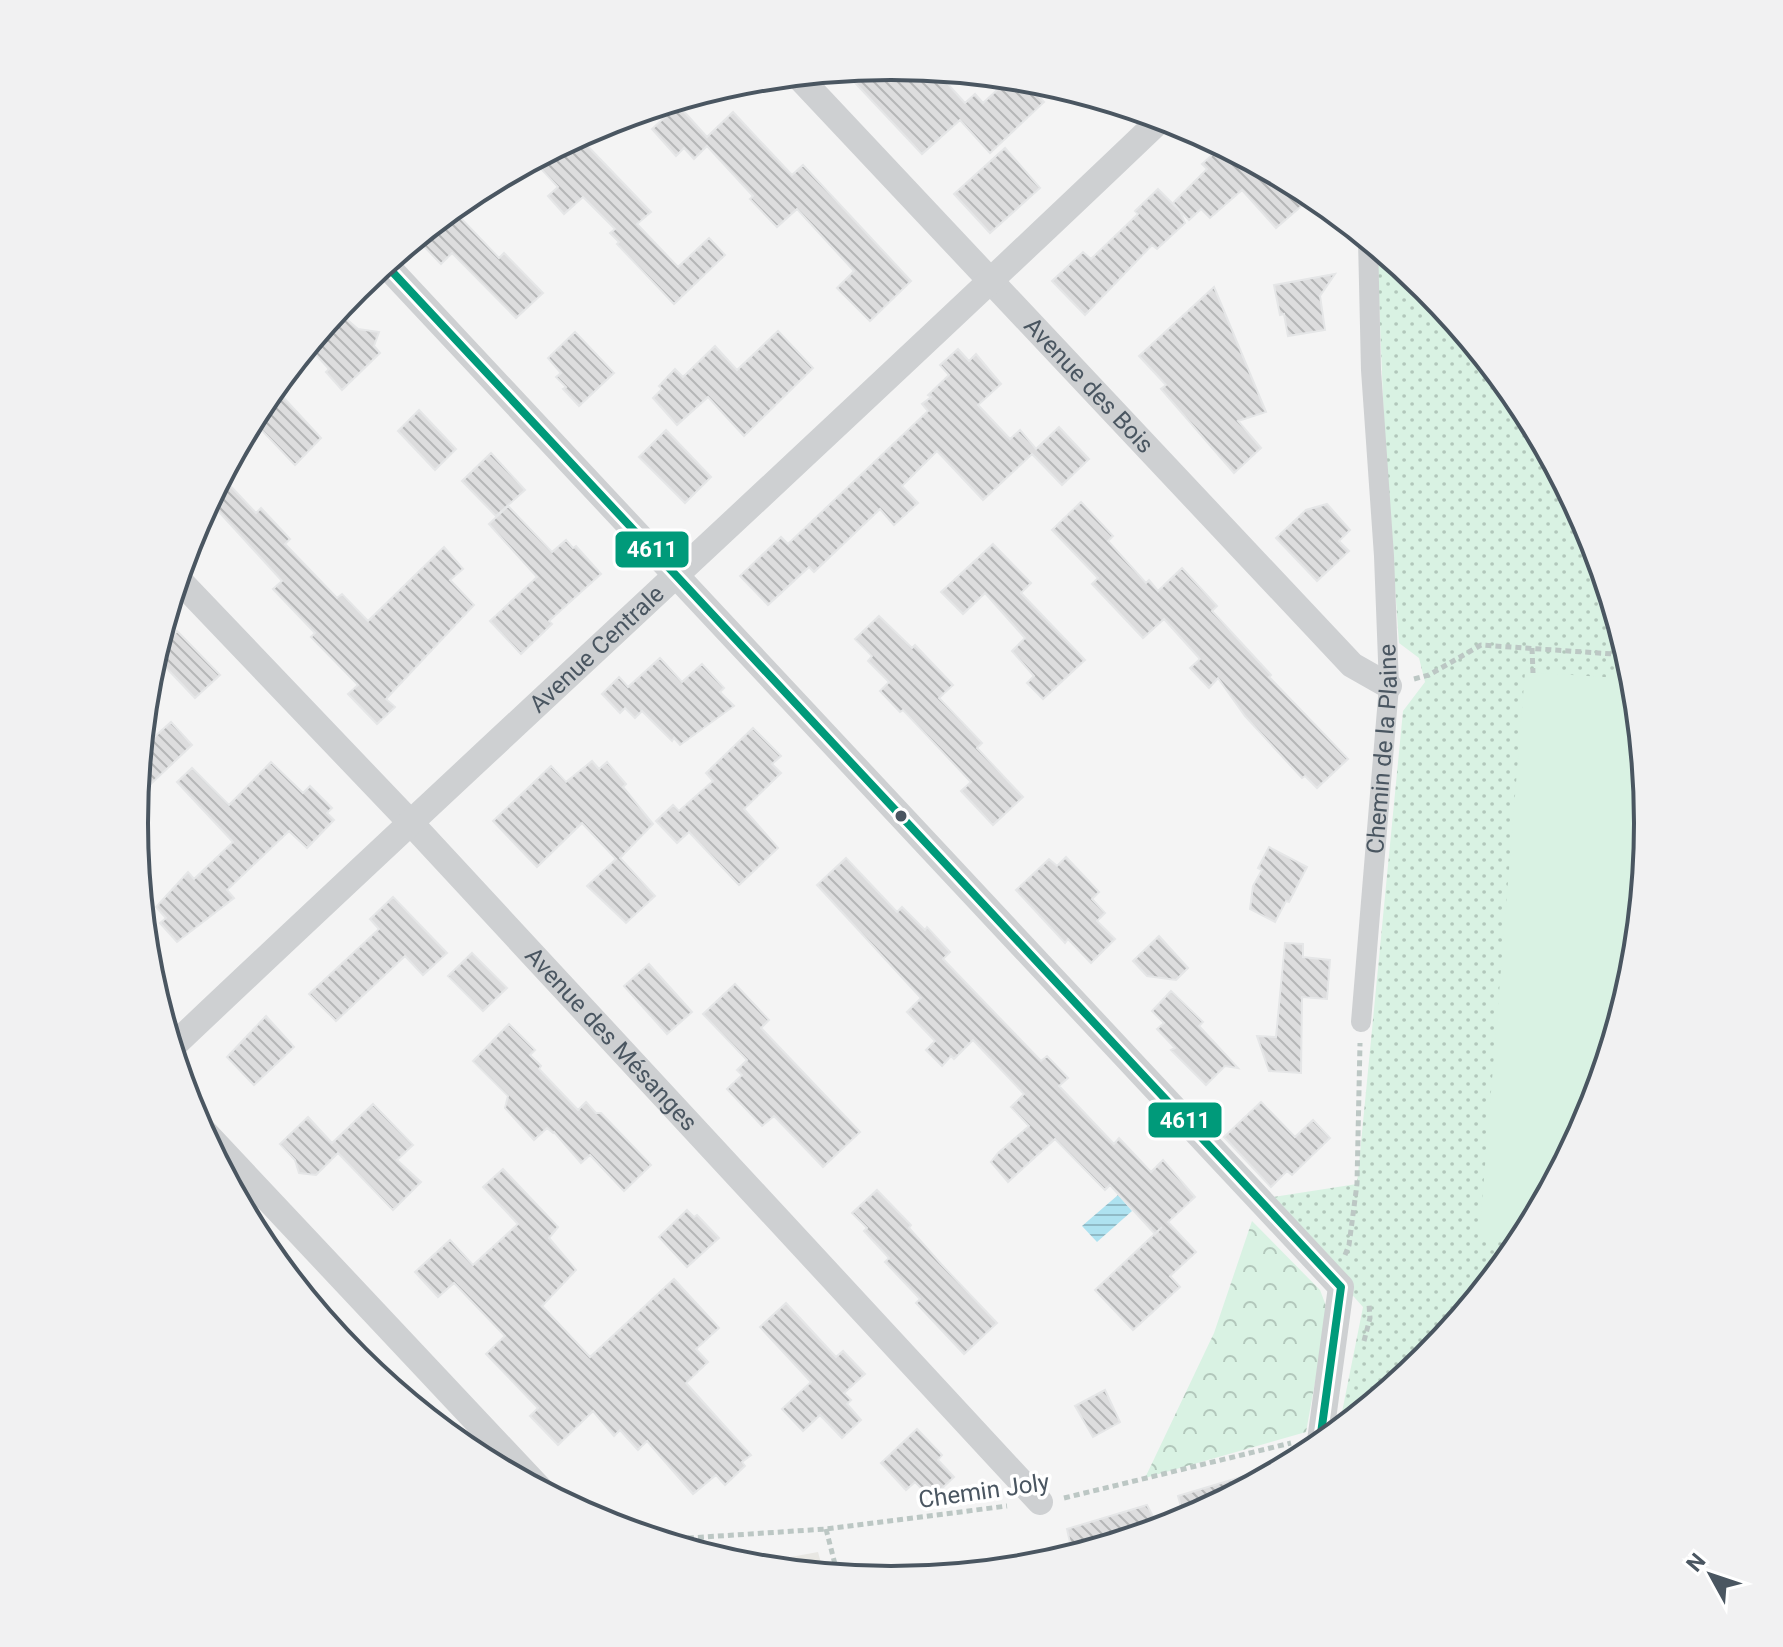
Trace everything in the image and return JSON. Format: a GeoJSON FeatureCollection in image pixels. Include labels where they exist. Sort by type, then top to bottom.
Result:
{"type":"FeatureCollection","features":[{"type":"Feature","properties":{"kind":"street","name":"Avenue des Bois"},"geometry":{"type":"LineString","coordinates":[[806,85],[1352,665],[1389,686]]}},
{"type":"Feature","properties":{"kind":"street","name":"Avenue Centrale"},"geometry":{"type":"LineString","coordinates":[[180,1039],[991,282],[1152,128]]}},
{"type":"Feature","properties":{"kind":"street","name":"Chemin de la Plaine"},"geometry":{"type":"LineString","coordinates":[[1361,1022],[1389,686],[1384,556],[1371,370],[1368,254]]}},
{"type":"Feature","properties":{"kind":"street"},"geometry":{"type":"LineString","coordinates":[[393,273],[1341,1287],[1308,1440]]}},
{"type":"Feature","properties":{"kind":"street","name":"Avenue des Mésanges"},"geometry":{"type":"LineString","coordinates":[[186,588],[410,822],[1040,1502]]}},
{"type":"Feature","properties":{"kind":"street"},"geometry":{"type":"LineString","coordinates":[[227,1156],[519,1466]]}},
{"type":"Feature","properties":{"kind":"path"},"geometry":{"type":"LineString","coordinates":[[1389,686],[1429,675],[1481,645],[1615,654]]}},
{"type":"Feature","properties":{"kind":"path"},"geometry":{"type":"LineString","coordinates":[[1532,648],[1533,673]]}},
{"type":"Feature","properties":{"kind":"path"},"geometry":{"type":"LineString","coordinates":[[1345,1255],[1357,1184],[1361,1022]]}},
{"type":"Feature","properties":{"kind":"path","name":"Chemin Joly"},"geometry":{"type":"LineString","coordinates":[[686,1538],[826,1529],[1040,1502],[1296,1447]]}},
{"type":"Feature","properties":{"kind":"path"},"geometry":{"type":"LineString","coordinates":[[826,1529],[835,1564]]}},
{"type":"Feature","properties":{"kind":"shaded area"},"geometry":{"type":"Polygon","coordinates":[[[818,1552],[821,1563],[794,1561],[781,1559],[818,1552]]]}},
{"type":"Feature","properties":{"kind":"green space"},"geometry":{"type":"Polygon","coordinates":[[[1378,261],[1450,333],[1510,410],[1558,495],[1578,539],[1610,631],[1629,726],[1635,824],[1633,872],[1629,921],[1610,1016],[1578,1108],[1535,1195],[1510,1237],[1450,1314],[1382,1382],[1341,1415],[1363,1307],[1266,1198],[1357,1184],[1403,711],[1425,682],[1419,658],[1399,643],[1385,449],[1378,261]]]}},
{"type":"Feature","properties":{"kind":"green space"},"geometry":{"type":"Polygon","coordinates":[[[1525,672],[1621,678],[1629,726],[1635,824],[1629,921],[1610,1016],[1578,1108],[1535,1195],[1506,1242],[1479,1240],[1525,672]]]}},
{"type":"Feature","properties":{"kind":"green space"},"geometry":{"type":"Polygon","coordinates":[[[1252,1221],[1320,1290],[1328,1311],[1306,1432],[1145,1478],[1214,1333],[1252,1221]]]}},
{"type":"Feature","properties":{"kind":"water"},"geometry":{"type":"Polygon","coordinates":[[[1118,1195],[1132,1211],[1097,1242],[1082,1226],[1118,1195]]]}},
{"type":"Feature","properties":{"kind":"building"},"geometry":{"type":"Polygon","coordinates":[[[854,82],[946,83],[965,103],[975,94],[983,103],[999,88],[1037,94],[1044,102],[990,153],[960,120],[922,154],[854,82]]]}},
{"type":"Feature","properties":{"kind":"building"},"geometry":{"type":"Polygon","coordinates":[[[683,110],[707,137],[733,112],[792,175],[803,165],[911,281],[870,321],[837,288],[854,271],[797,209],[777,227],[707,146],[694,159],[684,148],[676,156],[652,129],[668,115],[683,110]]]}},
{"type":"Feature","properties":{"kind":"building"},"geometry":{"type":"Polygon","coordinates":[[[587,146],[651,212],[637,224],[678,267],[709,238],[725,255],[674,304],[617,244],[619,242],[610,233],[615,229],[583,197],[564,214],[548,196],[558,187],[541,169],[587,146]]]}},
{"type":"Feature","properties":{"kind":"building"},"geometry":{"type":"Polygon","coordinates":[[[1005,148],[1040,188],[990,233],[954,194],[1005,148]]]}},
{"type":"Feature","properties":{"kind":"building"},"geometry":{"type":"Polygon","coordinates":[[[1213,154],[1304,204],[1276,228],[1242,190],[1210,218],[1201,209],[1189,220],[1173,203],[1207,169],[1202,164],[1213,154]]]}},
{"type":"Feature","properties":{"kind":"building"},"geometry":{"type":"Polygon","coordinates":[[[1158,189],[1180,211],[1185,223],[1157,249],[1152,245],[1085,315],[1052,281],[1083,252],[1091,259],[1138,214],[1135,211],[1158,189]]]}},
{"type":"Feature","properties":{"kind":"building"},"geometry":{"type":"Polygon","coordinates":[[[461,218],[499,258],[504,253],[543,293],[516,318],[452,253],[441,264],[424,246],[461,218]]]}},
{"type":"Feature","properties":{"kind":"building"},"geometry":{"type":"Polygon","coordinates":[[[1335,274],[1320,296],[1325,330],[1288,336],[1274,285],[1335,274]]]}},
{"type":"Feature","properties":{"kind":"building"},"geometry":{"type":"Polygon","coordinates":[[[1214,287],[1266,412],[1238,421],[1261,448],[1234,473],[1161,389],[1166,385],[1139,356],[1214,287]]]}},
{"type":"Feature","properties":{"kind":"building"},"geometry":{"type":"Polygon","coordinates":[[[346,319],[358,329],[379,332],[374,346],[380,353],[342,390],[326,372],[329,369],[316,354],[346,319]]]}},
{"type":"Feature","properties":{"kind":"building"},"geometry":{"type":"Polygon","coordinates":[[[778,331],[813,368],[744,436],[708,397],[677,425],[653,398],[662,389],[659,386],[675,369],[683,377],[715,346],[737,370],[778,331]]]}},
{"type":"Feature","properties":{"kind":"building"},"geometry":{"type":"Polygon","coordinates":[[[575,332],[614,373],[579,406],[563,389],[566,387],[556,377],[561,373],[548,358],[575,332]]]}},
{"type":"Feature","properties":{"kind":"building"},"geometry":{"type":"Polygon","coordinates":[[[958,349],[969,361],[976,354],[1001,384],[978,405],[1010,439],[1020,430],[1036,449],[1059,427],[1089,459],[1062,485],[1032,454],[983,500],[937,451],[902,486],[918,503],[894,525],[880,509],[814,572],[809,567],[768,605],[740,576],[781,537],[788,544],[928,411],[922,404],[949,375],[940,365],[958,349]]]}},
{"type":"Feature","properties":{"kind":"building"},"geometry":{"type":"Polygon","coordinates":[[[282,398],[321,438],[295,465],[261,430],[282,398]]]}},
{"type":"Feature","properties":{"kind":"building"},"geometry":{"type":"Polygon","coordinates":[[[419,410],[456,449],[435,470],[398,431],[419,410]]]}},
{"type":"Feature","properties":{"kind":"building"},"geometry":{"type":"Polygon","coordinates":[[[666,430],[711,477],[685,503],[639,457],[666,430]]]}},
{"type":"Feature","properties":{"kind":"building"},"geometry":{"type":"Polygon","coordinates":[[[491,453],[525,490],[496,516],[462,481],[491,453]]]}},
{"type":"Feature","properties":{"kind":"building"},"geometry":{"type":"Polygon","coordinates":[[[230,486],[256,513],[261,508],[290,539],[285,544],[337,598],[342,594],[368,621],[444,547],[463,569],[450,580],[474,605],[386,699],[395,707],[377,724],[348,694],[358,685],[311,637],[315,633],[273,589],[282,581],[218,511],[230,486]]]}},
{"type":"Feature","properties":{"kind":"building"},"geometry":{"type":"Polygon","coordinates":[[[1081,502],[1113,536],[1108,541],[1146,583],[1149,580],[1158,591],[1182,568],[1217,606],[1212,611],[1271,675],[1269,677],[1348,759],[1317,788],[1305,776],[1302,778],[1245,716],[1218,678],[1209,688],[1190,668],[1200,659],[1164,619],[1143,638],[1092,584],[1098,578],[1052,530],[1081,502]]]}},
{"type":"Feature","properties":{"kind":"building"},"geometry":{"type":"Polygon","coordinates":[[[1327,504],[1350,530],[1339,541],[1349,551],[1317,581],[1276,538],[1306,510],[1327,504]]]}},
{"type":"Feature","properties":{"kind":"building"},"geometry":{"type":"Polygon","coordinates":[[[508,506],[552,552],[566,540],[573,548],[576,546],[601,574],[549,621],[552,624],[521,654],[490,621],[537,577],[489,524],[508,506]]]}},
{"type":"Feature","properties":{"kind":"building"},"geometry":{"type":"Polygon","coordinates":[[[993,544],[1031,583],[1021,593],[1085,660],[1043,699],[1027,683],[1034,676],[1012,651],[1025,638],[985,593],[963,614],[941,592],[993,544]]]}},
{"type":"Feature","properties":{"kind":"building"},"geometry":{"type":"Polygon","coordinates":[[[879,616],[912,648],[915,645],[953,685],[939,698],[982,743],[977,748],[1023,797],[993,825],[961,791],[971,782],[903,710],[900,712],[880,691],[889,682],[868,661],[872,656],[855,639],[879,616]]]}},
{"type":"Feature","properties":{"kind":"building"},"geometry":{"type":"Polygon","coordinates":[[[177,631],[220,675],[195,698],[165,666],[171,637],[177,631]]]}},
{"type":"Feature","properties":{"kind":"building"},"geometry":{"type":"Polygon","coordinates":[[[660,658],[682,682],[702,664],[724,688],[720,692],[734,706],[680,745],[642,711],[635,718],[625,708],[620,713],[602,694],[619,677],[628,687],[660,658]]]}},
{"type":"Feature","properties":{"kind":"building"},"geometry":{"type":"Polygon","coordinates":[[[171,722],[192,745],[150,785],[150,775],[153,738],[171,722]]]}},
{"type":"Feature","properties":{"kind":"building"},"geometry":{"type":"Polygon","coordinates":[[[753,728],[781,756],[772,764],[781,773],[744,809],[778,848],[739,885],[689,832],[677,843],[656,821],[673,805],[679,811],[713,781],[706,773],[753,728]]]}},
{"type":"Feature","properties":{"kind":"building"},"geometry":{"type":"Polygon","coordinates":[[[592,761],[599,769],[607,762],[653,824],[620,858],[655,896],[626,923],[587,886],[616,859],[582,823],[537,867],[493,821],[551,766],[566,782],[592,761]]]}},
{"type":"Feature","properties":{"kind":"building"},"geometry":{"type":"Polygon","coordinates":[[[271,762],[303,793],[310,786],[332,808],[327,813],[334,820],[307,848],[289,831],[227,890],[234,898],[177,942],[160,923],[166,918],[156,907],[188,872],[194,879],[233,842],[177,782],[192,768],[229,805],[271,762]]]}},
{"type":"Feature","properties":{"kind":"building"},"geometry":{"type":"Polygon","coordinates":[[[1269,847],[1307,867],[1275,922],[1250,909],[1253,886],[1262,870],[1258,868],[1269,847]]]}},
{"type":"Feature","properties":{"kind":"building"},"geometry":{"type":"Polygon","coordinates":[[[1066,857],[1099,892],[1092,899],[1105,913],[1097,921],[1115,939],[1091,963],[1068,939],[1065,943],[1016,890],[1049,859],[1057,866],[1066,857]]]}},
{"type":"Feature","properties":{"kind":"building"},"geometry":{"type":"Polygon","coordinates":[[[846,858],[897,912],[902,907],[925,930],[927,927],[950,952],[943,959],[1041,1061],[1047,1056],[1068,1078],[1059,1086],[1114,1144],[1119,1138],[1151,1172],[1163,1160],[1195,1197],[1168,1222],[1196,1252],[1170,1276],[1180,1287],[1133,1330],[1095,1290],[1155,1234],[1110,1185],[1105,1190],[1055,1139],[1008,1182],[991,1162],[1029,1126],[1011,1107],[1024,1094],[973,1040],[942,1066],[926,1050],[935,1041],[907,1012],[921,998],[817,885],[846,858]]]}},
{"type":"Feature","properties":{"kind":"building"},"geometry":{"type":"Polygon","coordinates":[[[393,897],[447,953],[423,975],[405,956],[336,1021],[309,994],[379,929],[370,919],[393,897]]]}},
{"type":"Feature","properties":{"kind":"building"},"geometry":{"type":"Polygon","coordinates":[[[1159,936],[1188,968],[1176,980],[1147,976],[1133,961],[1159,936]]]}},
{"type":"Feature","properties":{"kind":"building"},"geometry":{"type":"Polygon","coordinates":[[[1285,943],[1303,944],[1303,957],[1330,960],[1327,999],[1302,997],[1301,1073],[1269,1071],[1257,1036],[1276,1037],[1285,943]]]}},
{"type":"Feature","properties":{"kind":"building"},"geometry":{"type":"Polygon","coordinates":[[[472,953],[507,988],[483,1011],[448,976],[472,953]]]}},
{"type":"Feature","properties":{"kind":"building"},"geometry":{"type":"Polygon","coordinates":[[[649,964],[692,1012],[667,1034],[624,986],[649,964]]]}},
{"type":"Feature","properties":{"kind":"building"},"geometry":{"type":"Polygon","coordinates":[[[735,984],[769,1020],[761,1028],[860,1132],[823,1167],[774,1116],[762,1126],[727,1089],[742,1075],[737,1070],[747,1060],[703,1014],[735,984]]]}},
{"type":"Feature","properties":{"kind":"building"},"geometry":{"type":"Polygon","coordinates":[[[1171,991],[1203,1022],[1199,1026],[1238,1068],[1225,1066],[1206,1085],[1171,1050],[1175,1048],[1157,1029],[1164,1023],[1152,1011],[1171,991]]]}},
{"type":"Feature","properties":{"kind":"building"},"geometry":{"type":"Polygon","coordinates":[[[266,1016],[294,1047],[254,1085],[227,1057],[266,1016]]]}},
{"type":"Feature","properties":{"kind":"building"},"geometry":{"type":"Polygon","coordinates":[[[509,1024],[535,1050],[530,1055],[541,1066],[539,1069],[578,1110],[586,1102],[596,1113],[601,1113],[651,1165],[624,1191],[590,1155],[581,1163],[547,1128],[534,1140],[505,1108],[508,1096],[473,1061],[509,1024]]]}},
{"type":"Feature","properties":{"kind":"building"},"geometry":{"type":"Polygon","coordinates":[[[1261,1102],[1295,1137],[1313,1120],[1330,1138],[1292,1175],[1287,1171],[1271,1187],[1224,1137],[1261,1102]]]}},
{"type":"Feature","properties":{"kind":"building"},"geometry":{"type":"Polygon","coordinates":[[[373,1104],[413,1145],[397,1160],[421,1182],[393,1210],[338,1153],[316,1175],[299,1173],[295,1160],[280,1144],[308,1117],[332,1143],[373,1104]]]}},
{"type":"Feature","properties":{"kind":"building"},"geometry":{"type":"Polygon","coordinates":[[[503,1169],[558,1227],[549,1238],[576,1270],[542,1306],[590,1357],[674,1279],[719,1328],[696,1349],[708,1362],[686,1383],[751,1455],[742,1462],[745,1466],[725,1485],[716,1475],[693,1494],[647,1441],[638,1450],[620,1430],[614,1436],[593,1411],[558,1445],[530,1416],[538,1408],[486,1354],[505,1336],[454,1283],[438,1297],[415,1272],[450,1240],[473,1265],[518,1224],[483,1187],[503,1169]]]}},
{"type":"Feature","properties":{"kind":"building"},"geometry":{"type":"Polygon","coordinates":[[[877,1190],[997,1323],[964,1354],[916,1303],[920,1299],[885,1262],[889,1258],[852,1213],[877,1190]]]}},
{"type":"Feature","properties":{"kind":"building"},"geometry":{"type":"Polygon","coordinates":[[[687,1210],[694,1217],[697,1215],[719,1238],[687,1267],[659,1237],[687,1210]]]}},
{"type":"Feature","properties":{"kind":"building"},"geometry":{"type":"Polygon","coordinates":[[[786,1303],[836,1357],[843,1351],[865,1374],[844,1393],[851,1400],[847,1404],[861,1420],[842,1438],[820,1415],[803,1431],[782,1409],[811,1382],[760,1327],[786,1303]]]}},
{"type":"Feature","properties":{"kind":"building"},"geometry":{"type":"Polygon","coordinates":[[[1105,1390],[1120,1422],[1093,1437],[1075,1406],[1105,1390]]]}},
{"type":"Feature","properties":{"kind":"building"},"geometry":{"type":"Polygon","coordinates":[[[917,1429],[942,1455],[938,1460],[954,1477],[937,1493],[927,1494],[915,1482],[906,1490],[881,1463],[917,1429]]]}},
{"type":"Feature","properties":{"kind":"building"},"geometry":{"type":"Polygon","coordinates":[[[1248,1475],[1248,1475],[1181,1508],[1178,1496],[1248,1475]]]}},
{"type":"Feature","properties":{"kind":"building"},"geometry":{"type":"Polygon","coordinates":[[[1147,1505],[1154,1519],[1071,1545],[1067,1529],[1147,1505]]]}},
{"type":"Feature","properties":{"kind":"transit line","name":"4611"},"geometry":{"type":"LineString","coordinates":[[393,273],[1341,1287],[1321,1430]]}}]}
